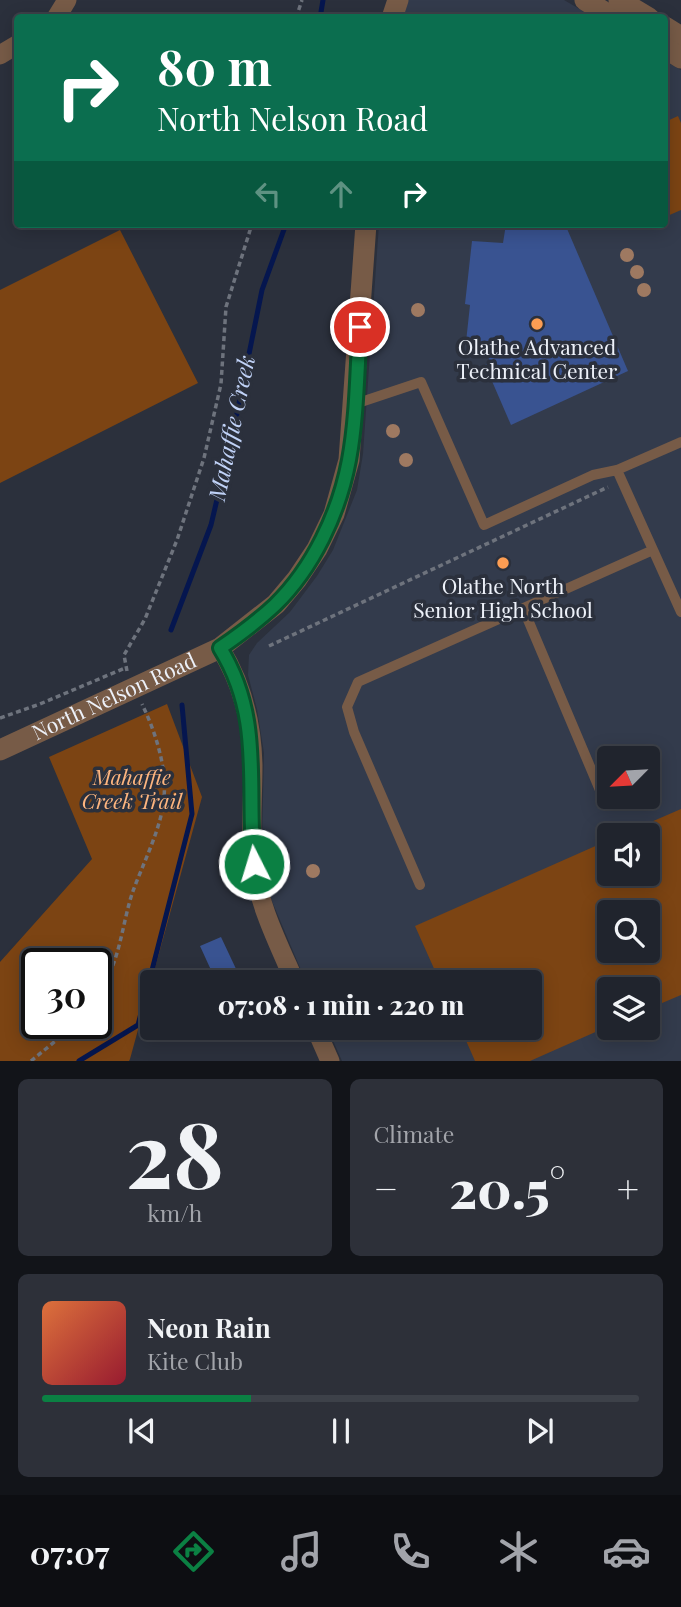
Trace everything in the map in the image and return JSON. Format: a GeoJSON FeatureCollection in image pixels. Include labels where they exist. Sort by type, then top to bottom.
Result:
{"type":"FeatureCollection","features":[{"type":"Feature","properties":{"kind":"street"},"geometry":{"type":"LineString","coordinates":[[585,0],[608,14]]}},
{"type":"Feature","properties":{"kind":"street"},"geometry":{"type":"LineString","coordinates":[[619,0],[642,14]]}},
{"type":"Feature","properties":{"kind":"street","name":"North Nelson Road"},"geometry":{"type":"LineString","coordinates":[[0,750],[220,648],[276,604],[297,579],[317,549],[334,514],[349,460],[366,228]]}},
{"type":"Feature","properties":{"kind":"street"},"geometry":{"type":"LineString","coordinates":[[220,648],[234,670],[245,705],[253,764],[251,832],[259,892],[290,970]]}},
{"type":"Feature","properties":{"kind":"street"},"geometry":{"type":"LineString","coordinates":[[321,1040],[330,1061]]}},
{"type":"Feature","properties":{"kind":"lane"},"geometry":{"type":"LineString","coordinates":[[355,404],[421,382],[484,525],[593,475],[617,470],[681,442]]}},
{"type":"Feature","properties":{"kind":"lane"},"geometry":{"type":"LineString","coordinates":[[617,470],[681,612]]}},
{"type":"Feature","properties":{"kind":"lane"},"geometry":{"type":"LineString","coordinates":[[420,885],[354,732],[347,707],[358,682],[653,550]]}},
{"type":"Feature","properties":{"kind":"lane"},"geometry":{"type":"LineString","coordinates":[[523,608],[597,783]]}},
{"type":"Feature","properties":{"kind":"path"},"geometry":{"type":"LineString","coordinates":[[112,966],[164,799],[160,754],[145,710],[125,668],[124,655],[145,619],[154,597],[177,540],[204,458],[221,384],[226,307],[251,228]]}},
{"type":"Feature","properties":{"kind":"path"},"geometry":{"type":"LineString","coordinates":[[269,646],[609,487],[617,470]]}},
{"type":"Feature","properties":{"kind":"path"},"geometry":{"type":"LineString","coordinates":[[0,718],[125,668]]}},
{"type":"Feature","properties":{"kind":"path"},"geometry":{"type":"LineString","coordinates":[[31,1061],[58,1039]]}},
{"type":"Feature","properties":{"kind":"shaded area"},"geometry":{"type":"Polygon","coordinates":[[[405,0],[564,0],[588,14],[400,14],[405,0]]]}},
{"type":"Feature","properties":{"kind":"shaded area","name":"Olathe North Senior High School"},"geometry":{"type":"Polygon","coordinates":[[[668,63],[681,70],[681,1061],[342,1061],[333,1040],[542,1040],[542,970],[301,970],[269,894],[262,844],[264,753],[248,675],[249,655],[257,643],[290,612],[317,576],[333,550],[357,490],[363,454],[379,228],[668,228],[668,63]]]}},
{"type":"Feature","properties":{"kind":"green space"},"geometry":{"type":"Polygon","coordinates":[[[678,116],[681,123],[681,210],[668,216],[668,121],[678,116]]]}},
{"type":"Feature","properties":{"kind":"green space"},"geometry":{"type":"Polygon","coordinates":[[[120,230],[198,383],[0,483],[0,290],[120,230]]]}},
{"type":"Feature","properties":{"kind":"green space","name":"Mahaffie Creek Trail"},"geometry":{"type":"Polygon","coordinates":[[[167,704],[202,797],[154,970],[140,970],[140,1021],[129,1061],[0,1061],[0,962],[92,859],[49,757],[167,704]]]}},
{"type":"Feature","properties":{"kind":"green space"},"geometry":{"type":"Polygon","coordinates":[[[681,809],[681,995],[660,1004],[660,977],[597,977],[597,1031],[530,1061],[475,1061],[466,1040],[542,1040],[542,970],[435,970],[415,926],[597,845],[597,886],[660,886],[660,823],[649,823],[681,809]]]}},
{"type":"Feature","properties":{"kind":"building","name":"Olathe Advanced Technical Center"},"geometry":{"type":"Polygon","coordinates":[[[505,228],[567,228],[628,371],[511,425],[485,365],[490,361],[481,344],[466,342],[470,305],[465,304],[472,241],[503,243],[505,228]]]}},
{"type":"Feature","properties":{"kind":"building"},"geometry":{"type":"Polygon","coordinates":[[[221,937],[237,970],[211,970],[200,946],[221,937]]]}},
{"type":"Feature","properties":{"kind":"waterway","name":"Mahaffie Creek"},"geometry":{"type":"LineString","coordinates":[[321,14],[323,0]]}},
{"type":"Feature","properties":{"kind":"waterway","name":"Mahaffie Creek"},"geometry":{"type":"LineString","coordinates":[[171,630],[211,525],[262,290],[285,228]]}},
{"type":"Feature","properties":{"kind":"waterway","name":"Mahaffie Creek"},"geometry":{"type":"LineString","coordinates":[[79,1061],[138,1025],[192,814],[182,705]]}},
{"type":"Feature","properties":{"kind":"place","name":"Olathe Advanced Technical Center"},"geometry":{"type":"Point","coordinates":[537,324]}},
{"type":"Feature","properties":{"kind":"place","name":"Olathe North Senior High School"},"geometry":{"type":"Point","coordinates":[503,563]}},
{"type":"Feature","properties":{"kind":"route"},"geometry":{"type":"LineString","coordinates":[[254,864],[251,832],[253,764],[245,705],[234,670],[220,648],[276,604],[317,549],[334,514],[349,460],[360,327]]}}]}
